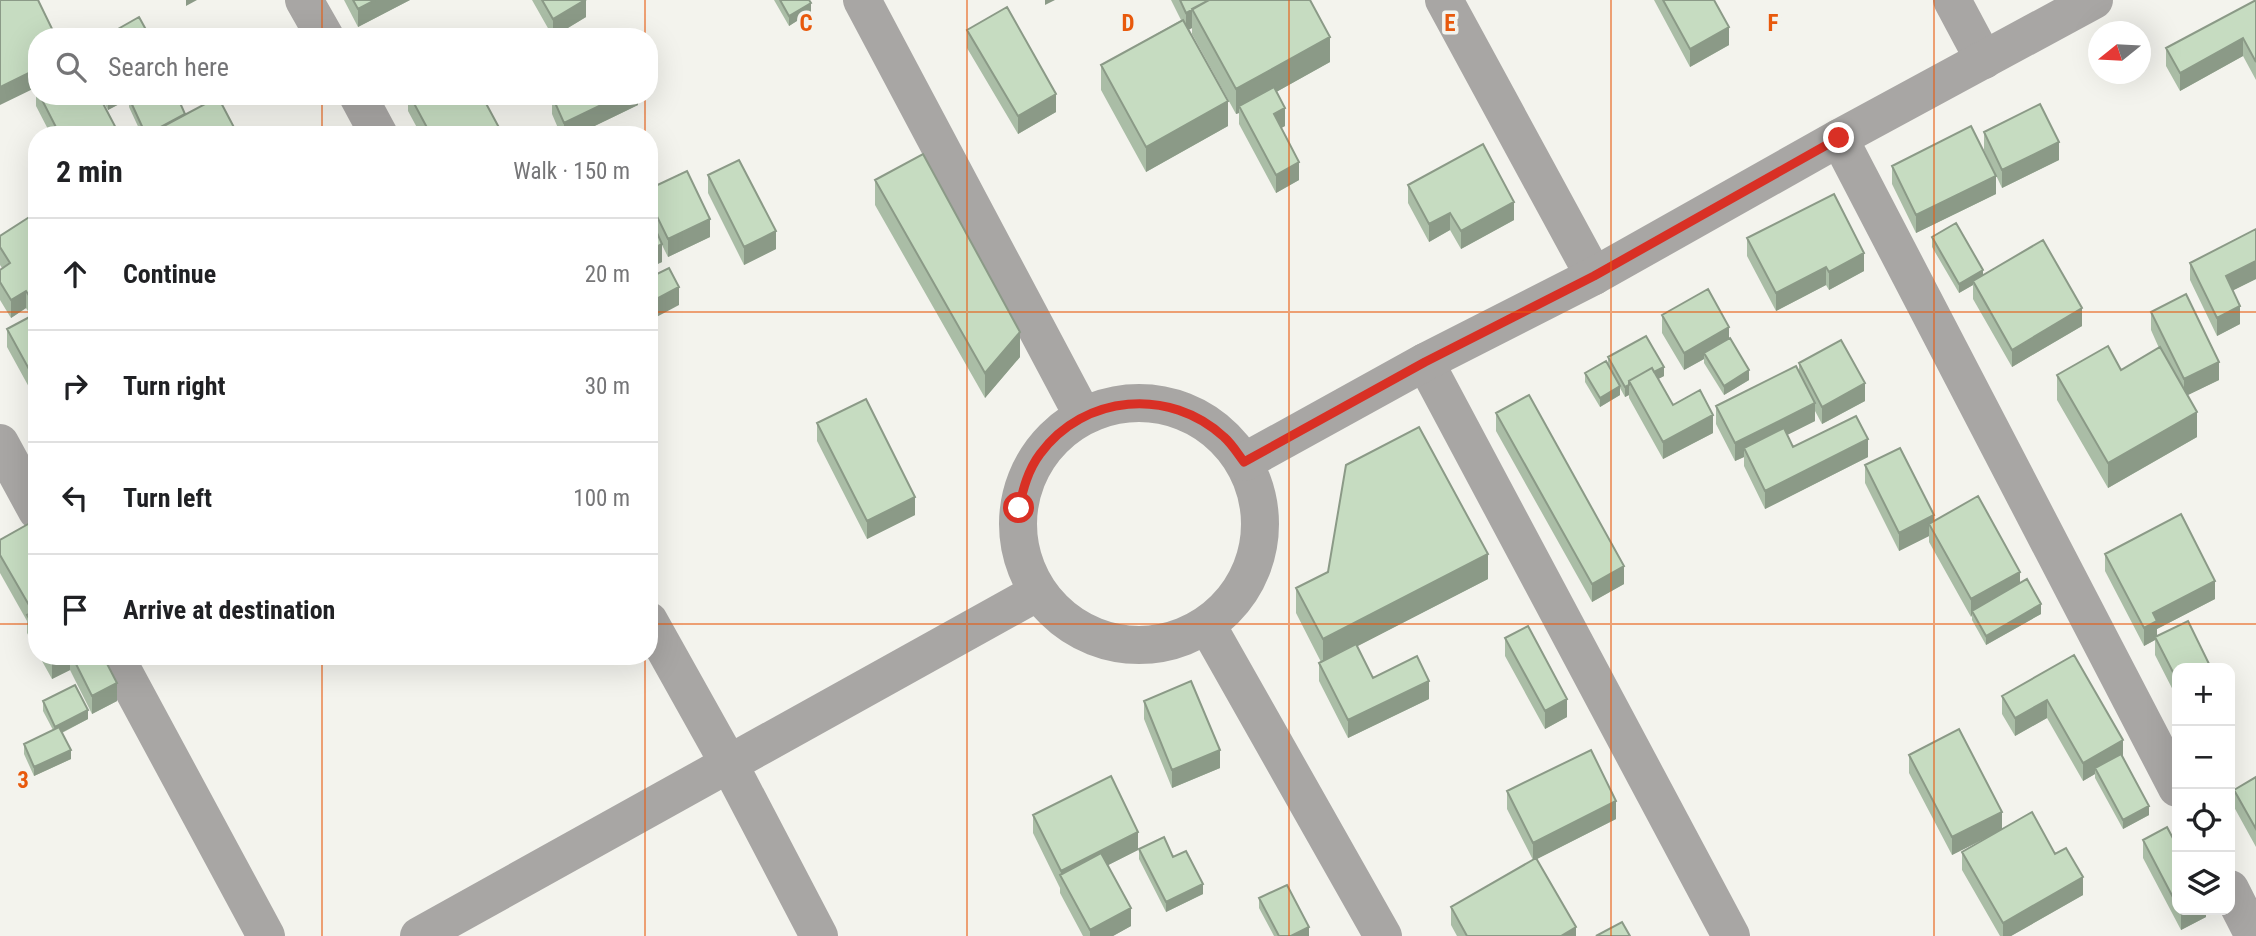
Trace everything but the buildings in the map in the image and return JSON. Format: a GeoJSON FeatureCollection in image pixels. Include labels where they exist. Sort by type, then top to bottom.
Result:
{"type":"FeatureCollection","features":[{"type":"Feature","properties":{"kind":"street"},"geometry":{"type":"LineString","coordinates":[[304,0],[320,28]]}},
{"type":"Feature","properties":{"kind":"street"},"geometry":{"type":"LineString","coordinates":[[862,0],[1083,416]]}},
{"type":"Feature","properties":{"kind":"street"},"geometry":{"type":"LineString","coordinates":[[1444,0],[1594,276]]}},
{"type":"Feature","properties":{"kind":"street"},"geometry":{"type":"LineString","coordinates":[[1952,0],[1984,60]]}},
{"type":"Feature","properties":{"kind":"street"},"geometry":{"type":"LineString","coordinates":[[1244,462],[1425,362],[1594,276],[1839,138],[2094,0]]}},
{"type":"Feature","properties":{"kind":"street"},"geometry":{"type":"LineString","coordinates":[[363,105],[374,126]]}},
{"type":"Feature","properties":{"kind":"street"},"geometry":{"type":"LineString","coordinates":[[1839,138],[2172,778]]}},
{"type":"Feature","properties":{"kind":"street"},"geometry":{"type":"LineString","coordinates":[[1425,362],[1731,936]]}},
{"type":"Feature","properties":{"kind":"street"},"geometry":{"type":"LineString","coordinates":[[1142,402],[1173,407],[1201,419],[1226,438],[1244,462],[1258,500],[1261,521],[1258,551],[1247,580],[1230,606],[1207,625],[1183,638],[1157,645],[1130,646],[1103,641],[1078,629],[1056,613],[1038,592],[1025,566],[1018,537],[1019,508],[1026,480],[1039,454],[1059,432],[1083,416],[1112,405],[1142,402]]}},
{"type":"Feature","properties":{"kind":"street"},"geometry":{"type":"LineString","coordinates":[[0,443],[28,494]]}},
{"type":"Feature","properties":{"kind":"street"},"geometry":{"type":"LineString","coordinates":[[419,936],[1038,592]]}},
{"type":"Feature","properties":{"kind":"street"},"geometry":{"type":"LineString","coordinates":[[1207,625],[1383,936]]}},
{"type":"Feature","properties":{"kind":"street"},"geometry":{"type":"LineString","coordinates":[[658,637],[729,764],[819,936]]}},
{"type":"Feature","properties":{"kind":"street"},"geometry":{"type":"LineString","coordinates":[[120,665],[266,936]]}},
{"type":"Feature","properties":{"kind":"street"},"geometry":{"type":"LineString","coordinates":[[2235,899],[2254,936]]}},
{"type":"Feature","properties":{"kind":"route"},"geometry":{"type":"LineString","coordinates":[[1019,508],[1026,480],[1039,454],[1059,432],[1083,416],[1112,405],[1142,402],[1173,407],[1201,419],[1226,438],[1244,462],[1425,362],[1594,276],[1839,138]]}}]}
